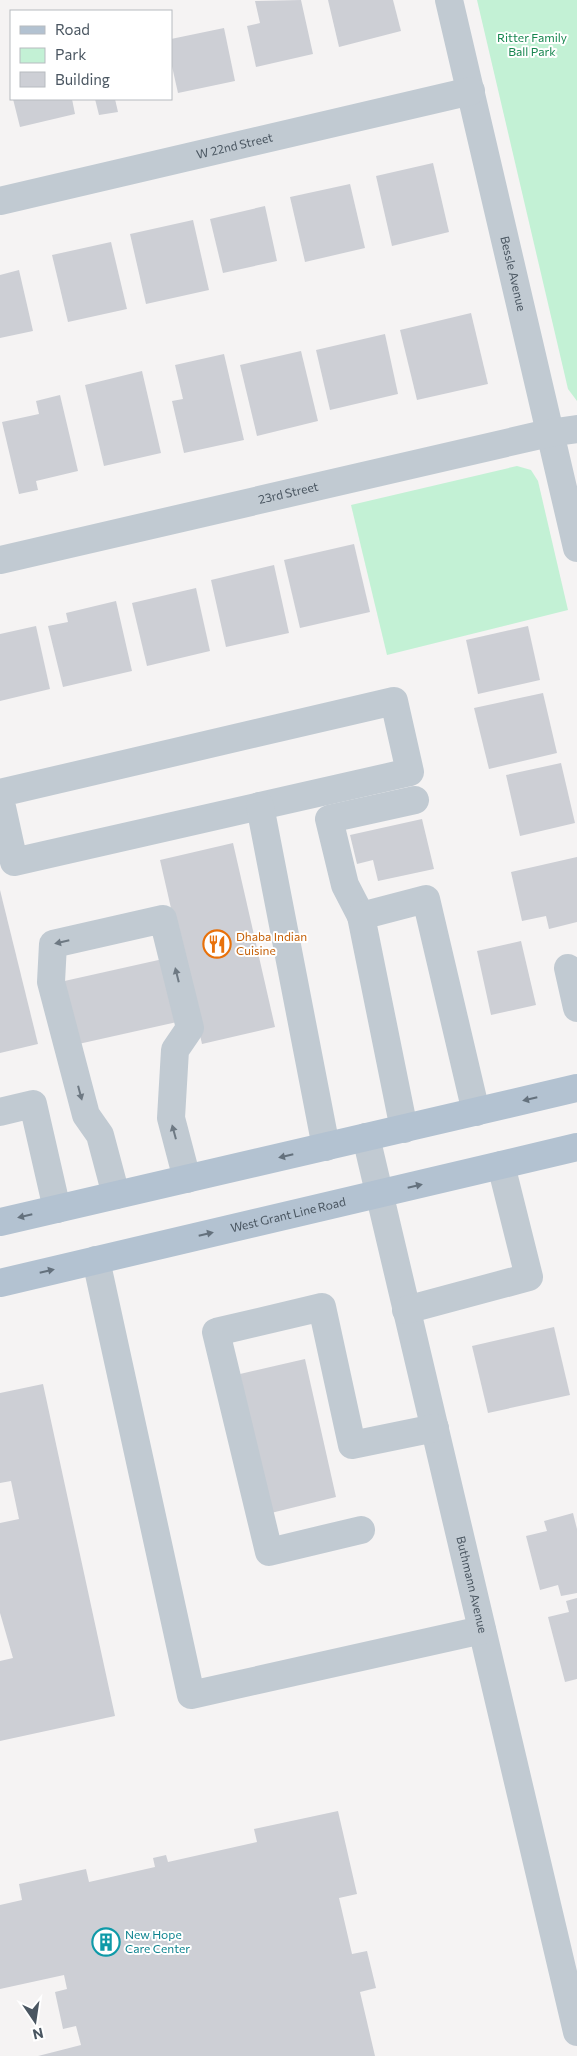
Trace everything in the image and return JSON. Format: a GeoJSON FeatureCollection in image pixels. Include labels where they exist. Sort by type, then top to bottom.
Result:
{"type":"FeatureCollection","features":[{"type":"Feature","properties":{"kind":"main road"},"geometry":{"type":"LineString","coordinates":[[0,1222],[577,1088]]}},
{"type":"Feature","properties":{"kind":"main road","name":"West Grant Line Road"},"geometry":{"type":"LineString","coordinates":[[0,1283],[577,1147]]}},
{"type":"Feature","properties":{"kind":"street","name":"Bessle Avenue"},"geometry":{"type":"LineString","coordinates":[[449,0],[577,548]]}},
{"type":"Feature","properties":{"kind":"street","name":"W 22nd Street"},"geometry":{"type":"LineString","coordinates":[[0,201],[470,91]]}},
{"type":"Feature","properties":{"kind":"street","name":"23rd Street"},"geometry":{"type":"LineString","coordinates":[[0,560],[549,433],[577,429]]}},
{"type":"Feature","properties":{"kind":"street"},"geometry":{"type":"LineString","coordinates":[[0,793],[394,701],[410,772],[14,862],[0,798]]}},
{"type":"Feature","properties":{"kind":"street"},"geometry":{"type":"LineString","coordinates":[[404,1129],[361,916],[345,885],[329,819],[415,800]]}},
{"type":"Feature","properties":{"kind":"street"},"geometry":{"type":"LineString","coordinates":[[260,806],[326,1147]]}},
{"type":"Feature","properties":{"kind":"street"},"geometry":{"type":"LineString","coordinates":[[361,916],[426,899],[476,1112]]}},
{"type":"Feature","properties":{"kind":"street"},"geometry":{"type":"LineString","coordinates":[[116,1195],[100,1135],[86,1115],[51,982],[53,944],[163,919],[190,1028],[176,1050],[171,1118],[187,1179]]}},
{"type":"Feature","properties":{"kind":"street"},"geometry":{"type":"LineString","coordinates":[[568,968],[577,1008]]}},
{"type":"Feature","properties":{"kind":"street"},"geometry":{"type":"LineString","coordinates":[[0,1112],[33,1104],[57,1209]]}},
{"type":"Feature","properties":{"kind":"street","name":"Buthmann Avenue"},"geometry":{"type":"LineString","coordinates":[[366,1137],[577,2032]]}},
{"type":"Feature","properties":{"kind":"street"},"geometry":{"type":"LineString","coordinates":[[406,1310],[529,1278],[501,1166]]}},
{"type":"Feature","properties":{"kind":"street"},"geometry":{"type":"LineString","coordinates":[[96,1260],[191,1695],[482,1630]]}},
{"type":"Feature","properties":{"kind":"street"},"geometry":{"type":"LineString","coordinates":[[361,1530],[269,1552],[216,1332],[322,1308],[352,1446],[434,1428]]}},
{"type":"Feature","properties":{"kind":"green space","name":"Ritter Family Ball Park"},"geometry":{"type":"Polygon","coordinates":[[[477,0],[577,0],[577,401],[568,389],[477,0]]]}},
{"type":"Feature","properties":{"kind":"green space"},"geometry":{"type":"Polygon","coordinates":[[[517,466],[531,470],[538,481],[568,610],[387,655],[351,505],[517,466]]]}},
{"type":"Feature","properties":{"kind":"building"},"geometry":{"type":"Polygon","coordinates":[[[301,0],[313,54],[256,67],[247,26],[260,23],[255,1],[301,0]]]}},
{"type":"Feature","properties":{"kind":"building"},"geometry":{"type":"Polygon","coordinates":[[[328,0],[393,0],[401,31],[339,47],[328,0]]]}},
{"type":"Feature","properties":{"kind":"building"},"geometry":{"type":"Polygon","coordinates":[[[224,28],[235,81],[178,93],[172,66],[172,39],[224,28]]]}},
{"type":"Feature","properties":{"kind":"building"},"geometry":{"type":"Polygon","coordinates":[[[13,100],[72,100],[75,114],[20,127],[13,100]]]}},
{"type":"Feature","properties":{"kind":"building"},"geometry":{"type":"Polygon","coordinates":[[[95,100],[115,100],[118,112],[99,115],[95,100]]]}},
{"type":"Feature","properties":{"kind":"building"},"geometry":{"type":"Polygon","coordinates":[[[433,163],[449,232],[392,246],[376,176],[433,163]]]}},
{"type":"Feature","properties":{"kind":"building"},"geometry":{"type":"Polygon","coordinates":[[[350,184],[365,248],[305,262],[290,197],[350,184]]]}},
{"type":"Feature","properties":{"kind":"building"},"geometry":{"type":"Polygon","coordinates":[[[265,206],[277,261],[223,273],[210,219],[265,206]]]}},
{"type":"Feature","properties":{"kind":"building"},"geometry":{"type":"Polygon","coordinates":[[[193,220],[209,290],[146,304],[130,234],[193,220]]]}},
{"type":"Feature","properties":{"kind":"building"},"geometry":{"type":"Polygon","coordinates":[[[111,242],[127,309],[68,322],[52,255],[111,242]]]}},
{"type":"Feature","properties":{"kind":"building"},"geometry":{"type":"Polygon","coordinates":[[[19,270],[33,331],[0,338],[0,275],[19,270]]]}},
{"type":"Feature","properties":{"kind":"building"},"geometry":{"type":"Polygon","coordinates":[[[471,313],[488,384],[417,400],[400,330],[471,313]]]}},
{"type":"Feature","properties":{"kind":"building"},"geometry":{"type":"Polygon","coordinates":[[[385,334],[398,394],[330,410],[316,350],[385,334]]]}},
{"type":"Feature","properties":{"kind":"building"},"geometry":{"type":"Polygon","coordinates":[[[301,351],[318,421],[257,436],[240,365],[301,351]]]}},
{"type":"Feature","properties":{"kind":"building"},"geometry":{"type":"Polygon","coordinates":[[[224,354],[244,440],[184,453],[172,401],[183,399],[175,365],[224,354]]]}},
{"type":"Feature","properties":{"kind":"building"},"geometry":{"type":"Polygon","coordinates":[[[142,371],[161,453],[104,466],[85,385],[142,371]]]}},
{"type":"Feature","properties":{"kind":"building"},"geometry":{"type":"Polygon","coordinates":[[[60,395],[78,471],[36,481],[38,490],[19,494],[2,422],[39,414],[36,401],[60,395]]]}},
{"type":"Feature","properties":{"kind":"building"},"geometry":{"type":"Polygon","coordinates":[[[354,544],[370,612],[300,628],[284,560],[354,544]]]}},
{"type":"Feature","properties":{"kind":"building"},"geometry":{"type":"Polygon","coordinates":[[[274,565],[289,633],[226,647],[211,580],[274,565]]]}},
{"type":"Feature","properties":{"kind":"building"},"geometry":{"type":"Polygon","coordinates":[[[196,588],[210,651],[147,666],[132,603],[196,588]]]}},
{"type":"Feature","properties":{"kind":"building"},"geometry":{"type":"Polygon","coordinates":[[[116,601],[132,671],[63,687],[48,626],[68,622],[66,613],[116,601]]]}},
{"type":"Feature","properties":{"kind":"building"},"geometry":{"type":"Polygon","coordinates":[[[36,626],[50,689],[0,701],[0,634],[36,626]]]}},
{"type":"Feature","properties":{"kind":"building"},"geometry":{"type":"Polygon","coordinates":[[[528,626],[540,680],[478,694],[466,640],[528,626]]]}},
{"type":"Feature","properties":{"kind":"building"},"geometry":{"type":"Polygon","coordinates":[[[543,693],[557,753],[489,769],[474,708],[543,693]]]}},
{"type":"Feature","properties":{"kind":"building"},"geometry":{"type":"Polygon","coordinates":[[[561,763],[575,823],[520,836],[506,775],[561,763]]]}},
{"type":"Feature","properties":{"kind":"building"},"geometry":{"type":"Polygon","coordinates":[[[422,819],[434,869],[378,881],[373,860],[357,864],[350,835],[422,819]]]}},
{"type":"Feature","properties":{"kind":"building","name":"Dhaba Indian Cuisine"},"geometry":{"type":"Polygon","coordinates":[[[233,843],[275,1027],[202,1044],[160,860],[233,843]]]}},
{"type":"Feature","properties":{"kind":"building"},"geometry":{"type":"Polygon","coordinates":[[[577,857],[577,922],[549,929],[546,916],[522,921],[511,872],[577,857]]]}},
{"type":"Feature","properties":{"kind":"building"},"geometry":{"type":"Polygon","coordinates":[[[0,890],[38,1044],[0,1053],[0,890]]]}},
{"type":"Feature","properties":{"kind":"building"},"geometry":{"type":"Polygon","coordinates":[[[521,941],[536,1005],[491,1015],[477,951],[521,941]]]}},
{"type":"Feature","properties":{"kind":"building"},"geometry":{"type":"Polygon","coordinates":[[[163,959],[177,1022],[74,1045],[60,982],[163,959]]]}},
{"type":"Feature","properties":{"kind":"building"},"geometry":{"type":"Polygon","coordinates":[[[554,1327],[570,1395],[488,1413],[472,1346],[554,1327]]]}},
{"type":"Feature","properties":{"kind":"building"},"geometry":{"type":"Polygon","coordinates":[[[305,1359],[336,1497],[271,1513],[240,1374],[305,1359]]]}},
{"type":"Feature","properties":{"kind":"building"},"geometry":{"type":"Polygon","coordinates":[[[43,1384],[115,1716],[0,1741],[0,1661],[13,1658],[0,1613],[0,1523],[19,1519],[11,1481],[0,1483],[0,1393],[43,1384]]]}},
{"type":"Feature","properties":{"kind":"building"},"geometry":{"type":"Polygon","coordinates":[[[573,1513],[577,1529],[577,1593],[561,1596],[558,1585],[540,1590],[526,1536],[547,1531],[544,1521],[573,1513]]]}},
{"type":"Feature","properties":{"kind":"building"},"geometry":{"type":"Polygon","coordinates":[[[577,1598],[577,1679],[565,1682],[548,1617],[569,1612],[566,1601],[577,1598]]]}},
{"type":"Feature","properties":{"kind":"building","name":"New Hope Care Center"},"geometry":{"type":"Polygon","coordinates":[[[338,1811],[357,1894],[339,1898],[352,1954],[367,1951],[376,1988],[360,1992],[375,2056],[38,2056],[81,2045],[76,2026],[63,2029],[55,1992],[67,1989],[64,1975],[0,1989],[0,1905],[22,1900],[19,1884],[86,1869],[89,1882],[155,1867],[153,1858],[166,1855],[168,1862],[257,1842],[254,1829],[338,1811]]]}},
{"type":"Feature","properties":{"kind":"place","name":"Dhaba Indian Cuisine"},"geometry":{"type":"Point","coordinates":[217,944]}},
{"type":"Feature","properties":{"kind":"place","name":"New Hope Care Center"},"geometry":{"type":"Point","coordinates":[106,1942]}}]}
